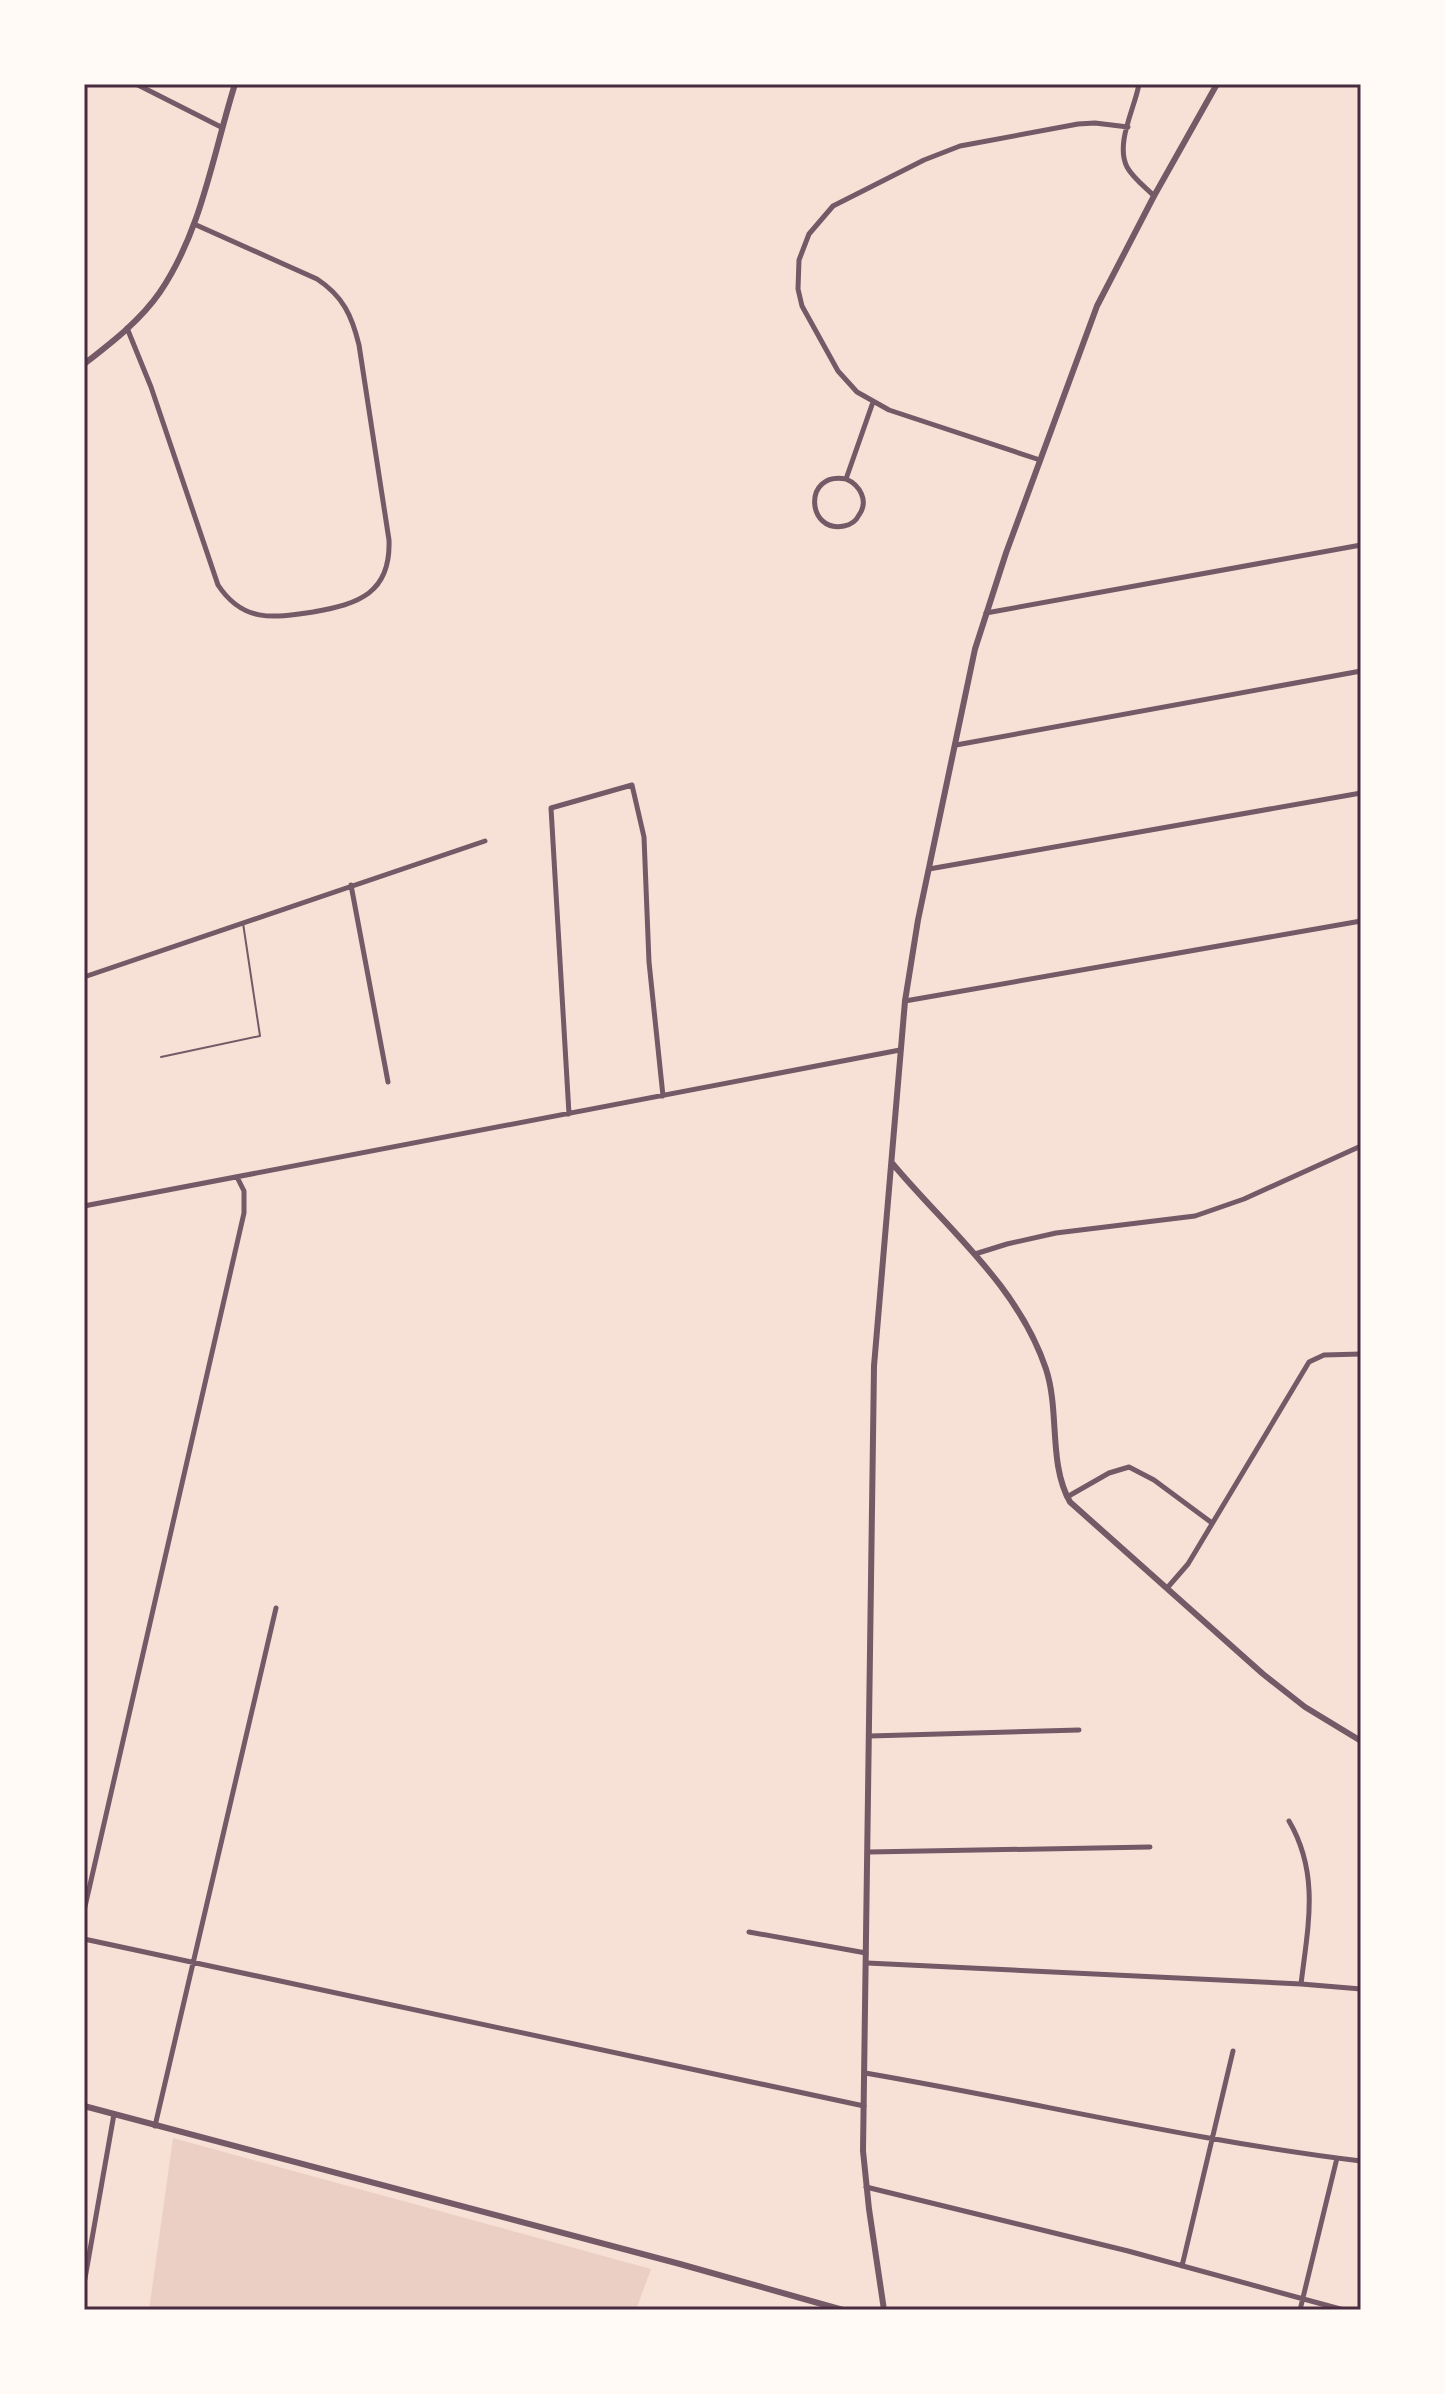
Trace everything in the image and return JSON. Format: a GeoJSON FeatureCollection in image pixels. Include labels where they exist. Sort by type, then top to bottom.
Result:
{"type":"FeatureCollection","features":[{"type":"Feature","properties":{"kind":"street"},"geometry":{"type":"LineString","coordinates":[[136,84],[221,127]]}},
{"type":"Feature","properties":{"kind":"street"},"geometry":{"type":"LineString","coordinates":[[84,364],[127,328],[159,294],[194,224],[235,84]]}},
{"type":"Feature","properties":{"kind":"street"},"geometry":{"type":"LineString","coordinates":[[1139,84],[1125,144],[1126,165],[1154,196]]}},
{"type":"Feature","properties":{"kind":"street"},"geometry":{"type":"LineString","coordinates":[[884,2310],[863,2151],[874,1366],[905,1001],[929,869],[973,659],[986,613],[1097,306],[1217,84]]}},
{"type":"Feature","properties":{"kind":"street"},"geometry":{"type":"LineString","coordinates":[[1040,460],[873,402],[857,392],[838,371],[802,306],[798,289],[799,260],[805,242],[821,217],[840,201],[936,155],[960,146],[1078,124],[1128,127]]}},
{"type":"Feature","properties":{"kind":"street"},"geometry":{"type":"LineString","coordinates":[[127,328],[151,387],[218,585],[227,598],[242,610],[276,617],[346,606],[374,590],[390,557],[389,540],[359,345],[344,302],[317,279],[194,224]]}},
{"type":"Feature","properties":{"kind":"street"},"geometry":{"type":"LineString","coordinates":[[846,479],[873,402]]}},
{"type":"Feature","properties":{"kind":"street"},"geometry":{"type":"LineString","coordinates":[[831,479],[846,479],[859,488],[863,498],[862,509],[857,519],[848,525],[832,526],[816,513],[816,492],[831,479]]}},
{"type":"Feature","properties":{"kind":"street"},"geometry":{"type":"LineString","coordinates":[[986,613],[1361,545]]}},
{"type":"Feature","properties":{"kind":"street"},"geometry":{"type":"LineString","coordinates":[[956,745],[1361,671]]}},
{"type":"Feature","properties":{"kind":"street"},"geometry":{"type":"LineString","coordinates":[[569,1114],[551,808],[632,785],[644,837],[649,962],[663,1096]]}},
{"type":"Feature","properties":{"kind":"street"},"geometry":{"type":"LineString","coordinates":[[929,869],[1361,793]]}},
{"type":"Feature","properties":{"kind":"street"},"geometry":{"type":"LineString","coordinates":[[84,977],[485,841]]}},
{"type":"Feature","properties":{"kind":"street"},"geometry":{"type":"LineString","coordinates":[[351,885],[388,1082]]}},
{"type":"Feature","properties":{"kind":"street"},"geometry":{"type":"LineString","coordinates":[[905,1001],[1361,921]]}},
{"type":"Feature","properties":{"kind":"street"},"geometry":{"type":"LineString","coordinates":[[84,1206],[900,1050]]}},
{"type":"Feature","properties":{"kind":"street"},"geometry":{"type":"LineString","coordinates":[[975,1254],[1056,1233],[1195,1216],[1244,1199],[1361,1146]]}},
{"type":"Feature","properties":{"kind":"street"},"geometry":{"type":"LineString","coordinates":[[892,1162],[995,1277],[1021,1316],[1045,1367],[1060,1477],[1067,1497],[1083,1515],[1263,1674],[1305,1707],[1361,1741]]}},
{"type":"Feature","properties":{"kind":"street"},"geometry":{"type":"LineString","coordinates":[[84,1911],[244,1213],[244,1191],[237,1177]]}},
{"type":"Feature","properties":{"kind":"street"},"geometry":{"type":"LineString","coordinates":[[1168,1587],[1188,1564],[1309,1362],[1324,1355],[1361,1354]]}},
{"type":"Feature","properties":{"kind":"street"},"geometry":{"type":"LineString","coordinates":[[1067,1497],[1109,1473],[1126,1468],[1154,1480],[1212,1523]]}},
{"type":"Feature","properties":{"kind":"street"},"geometry":{"type":"LineString","coordinates":[[155,2126],[276,1608]]}},
{"type":"Feature","properties":{"kind":"street"},"geometry":{"type":"LineString","coordinates":[[870,1736],[1079,1730]]}},
{"type":"Feature","properties":{"kind":"street"},"geometry":{"type":"LineString","coordinates":[[1289,1821],[1304,1852],[1309,1881],[1301,1984]]}},
{"type":"Feature","properties":{"kind":"street"},"geometry":{"type":"LineString","coordinates":[[869,1852],[1150,1847]]}},
{"type":"Feature","properties":{"kind":"street"},"geometry":{"type":"LineString","coordinates":[[749,1932],[867,1953]]}},
{"type":"Feature","properties":{"kind":"street"},"geometry":{"type":"LineString","coordinates":[[84,1939],[864,2106]]}},
{"type":"Feature","properties":{"kind":"street"},"geometry":{"type":"LineString","coordinates":[[867,1963],[1361,1989]]}},
{"type":"Feature","properties":{"kind":"street"},"geometry":{"type":"LineString","coordinates":[[1182,2266],[1233,2051]]}},
{"type":"Feature","properties":{"kind":"street"},"geometry":{"type":"LineString","coordinates":[[865,2073],[1213,2138],[1361,2161]]}},
{"type":"Feature","properties":{"kind":"street"},"geometry":{"type":"LineString","coordinates":[[84,2106],[843,2310]]}},
{"type":"Feature","properties":{"kind":"street"},"geometry":{"type":"LineString","coordinates":[[84,2284],[114,2114]]}},
{"type":"Feature","properties":{"kind":"street"},"geometry":{"type":"LineString","coordinates":[[1300,2310],[1337,2158]]}},
{"type":"Feature","properties":{"kind":"street"},"geometry":{"type":"LineString","coordinates":[[866,2187],[1344,2310]]}},
{"type":"Feature","properties":{"kind":"lane"},"geometry":{"type":"LineString","coordinates":[[161,1057],[260,1036],[242,923]]}},
{"type":"Feature","properties":{"kind":"shaded area"},"geometry":{"type":"Polygon","coordinates":[[[173,2138],[651,2269],[636,2310],[149,2310],[173,2138]]]}}]}
